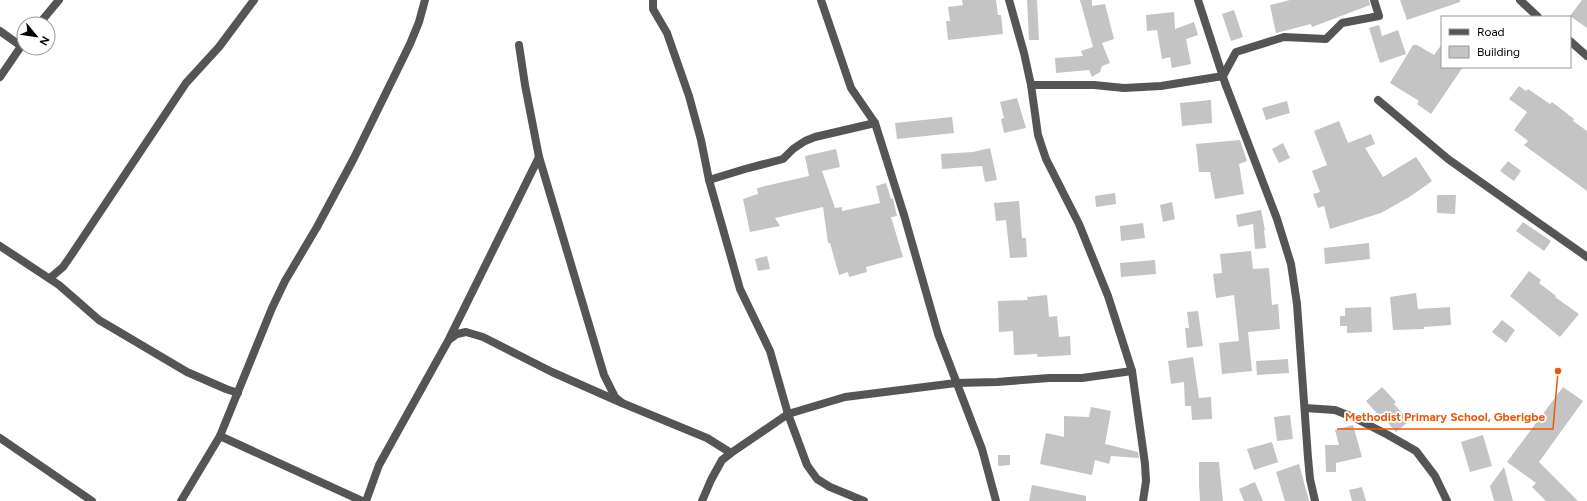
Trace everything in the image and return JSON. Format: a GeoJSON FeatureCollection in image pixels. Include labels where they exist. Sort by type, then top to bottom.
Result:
{"type":"FeatureCollection","features":[{"type":"Feature","properties":{"kind":"street"},"geometry":{"type":"LineString","coordinates":[[46,16],[59,0]]}},
{"type":"Feature","properties":{"kind":"street"},"geometry":{"type":"LineString","coordinates":[[50,278],[63,267],[186,83],[220,47],[254,0]]}},
{"type":"Feature","properties":{"kind":"street"},"geometry":{"type":"LineString","coordinates":[[181,501],[220,436],[285,281],[317,227],[354,158],[410,44],[419,22],[425,0]]}},
{"type":"Feature","properties":{"kind":"street"},"geometry":{"type":"LineString","coordinates":[[653,0],[653,8],[667,33],[689,96],[701,140],[709,180],[740,289],[770,351],[788,414],[807,465],[817,479],[830,487],[864,501]]}},
{"type":"Feature","properties":{"kind":"street"},"geometry":{"type":"LineString","coordinates":[[821,0],[851,88],[874,123],[904,215],[938,334],[982,449],[996,501]]}},
{"type":"Feature","properties":{"kind":"street"},"geometry":{"type":"LineString","coordinates":[[1009,0],[1031,85],[1038,135],[1046,159],[1079,224],[1108,296],[1132,370],[1145,464],[1146,481],[1142,501]]}},
{"type":"Feature","properties":{"kind":"street"},"geometry":{"type":"LineString","coordinates":[[1198,0],[1223,76],[1277,219],[1291,264],[1297,304],[1310,479],[1315,501]]}},
{"type":"Feature","properties":{"kind":"street"},"geometry":{"type":"LineString","coordinates":[[1223,76],[1236,52],[1284,37],[1326,39],[1342,23],[1379,16],[1374,0]]}},
{"type":"Feature","properties":{"kind":"street"},"geometry":{"type":"LineString","coordinates":[[1520,0],[1537,16]]}},
{"type":"Feature","properties":{"kind":"street"},"geometry":{"type":"LineString","coordinates":[[0,31],[16,40]]}},
{"type":"Feature","properties":{"kind":"street"},"geometry":{"type":"LineString","coordinates":[[1571,42],[1587,56]]}},
{"type":"Feature","properties":{"kind":"street"},"geometry":{"type":"LineString","coordinates":[[519,45],[539,157],[604,375],[615,397],[622,403]]}},
{"type":"Feature","properties":{"kind":"street"},"geometry":{"type":"LineString","coordinates":[[0,77],[16,53]]}},
{"type":"Feature","properties":{"kind":"street"},"geometry":{"type":"LineString","coordinates":[[1031,85],[1094,85],[1124,88],[1161,86],[1223,76]]}},
{"type":"Feature","properties":{"kind":"street"},"geometry":{"type":"LineString","coordinates":[[1378,100],[1448,159],[1587,257]]}},
{"type":"Feature","properties":{"kind":"street"},"geometry":{"type":"LineString","coordinates":[[709,180],[783,159],[805,141],[815,137],[874,123]]}},
{"type":"Feature","properties":{"kind":"street"},"geometry":{"type":"LineString","coordinates":[[366,501],[379,465],[448,341],[539,157]]}},
{"type":"Feature","properties":{"kind":"street"},"geometry":{"type":"LineString","coordinates":[[0,246],[50,278],[99,320],[128,338],[187,372],[238,393]]}},
{"type":"Feature","properties":{"kind":"street"},"geometry":{"type":"LineString","coordinates":[[448,341],[457,334],[466,332],[483,337],[552,372],[694,433],[731,452]]}},
{"type":"Feature","properties":{"kind":"street"},"geometry":{"type":"LineString","coordinates":[[702,501],[722,460],[731,452],[788,414],[845,397],[956,383],[997,382],[1043,378],[1082,378],[1132,370]]}},
{"type":"Feature","properties":{"kind":"street"},"geometry":{"type":"LineString","coordinates":[[1305,408],[1335,410],[1388,435],[1416,451],[1435,476],[1447,501]]}},
{"type":"Feature","properties":{"kind":"street"},"geometry":{"type":"LineString","coordinates":[[220,436],[362,501]]}},
{"type":"Feature","properties":{"kind":"street"},"geometry":{"type":"LineString","coordinates":[[0,438],[92,501]]}},
{"type":"Feature","properties":{"kind":"building"},"geometry":{"type":"Polygon","coordinates":[[[962,0],[996,0],[998,15],[1001,15],[1003,34],[948,40],[946,21],[950,21],[948,7],[963,5],[962,0]]]}},
{"type":"Feature","properties":{"kind":"building"},"geometry":{"type":"Polygon","coordinates":[[[1027,0],[1037,0],[1039,40],[1029,40],[1027,0]]]}},
{"type":"Feature","properties":{"kind":"building"},"geometry":{"type":"Polygon","coordinates":[[[1080,0],[1092,0],[1092,6],[1105,4],[1114,39],[1102,43],[1110,63],[1102,66],[1100,72],[1092,77],[1089,70],[1056,73],[1055,58],[1083,56],[1081,51],[1093,47],[1080,0]]]}},
{"type":"Feature","properties":{"kind":"building"},"geometry":{"type":"Polygon","coordinates":[[[1290,0],[1369,0],[1370,5],[1312,27],[1311,24],[1276,33],[1270,5],[1290,0]]]}},
{"type":"Feature","properties":{"kind":"building"},"geometry":{"type":"Polygon","coordinates":[[[1400,0],[1460,0],[1460,2],[1407,20],[1400,0]]]}},
{"type":"Feature","properties":{"kind":"building"},"geometry":{"type":"Polygon","coordinates":[[[1582,0],[1587,0],[1587,28],[1570,16],[1582,0]]]}},
{"type":"Feature","properties":{"kind":"building"},"geometry":{"type":"Polygon","coordinates":[[[1234,10],[1243,37],[1231,41],[1222,14],[1234,10]]]}},
{"type":"Feature","properties":{"kind":"building"},"geometry":{"type":"Polygon","coordinates":[[[1174,12],[1175,29],[1194,22],[1198,35],[1186,39],[1191,64],[1172,68],[1170,57],[1162,59],[1157,30],[1147,31],[1146,15],[1174,12]]]}},
{"type":"Feature","properties":{"kind":"building"},"geometry":{"type":"Polygon","coordinates":[[[1379,25],[1382,36],[1398,30],[1406,54],[1380,63],[1369,28],[1379,25]]]}},
{"type":"Feature","properties":{"kind":"building"},"geometry":{"type":"Polygon","coordinates":[[[1413,45],[1417,45],[1434,55],[1441,45],[1441,68],[1462,68],[1431,114],[1417,104],[1419,101],[1390,83],[1413,45]]]}},
{"type":"Feature","properties":{"kind":"building"},"geometry":{"type":"Polygon","coordinates":[[[1519,86],[1526,91],[1528,89],[1550,104],[1552,102],[1574,119],[1573,121],[1587,131],[1587,191],[1524,145],[1528,141],[1514,130],[1527,112],[1509,99],[1519,86]]]}},
{"type":"Feature","properties":{"kind":"building"},"geometry":{"type":"Polygon","coordinates":[[[1017,98],[1026,128],[1004,133],[1001,119],[1004,118],[1000,102],[1017,98]]]}},
{"type":"Feature","properties":{"kind":"building"},"geometry":{"type":"Polygon","coordinates":[[[1211,100],[1212,123],[1182,126],[1180,103],[1211,100]]]}},
{"type":"Feature","properties":{"kind":"building"},"geometry":{"type":"Polygon","coordinates":[[[1287,101],[1290,113],[1266,120],[1262,108],[1287,101]]]}},
{"type":"Feature","properties":{"kind":"building"},"geometry":{"type":"Polygon","coordinates":[[[952,117],[954,133],[897,139],[895,123],[952,117]]]}},
{"type":"Feature","properties":{"kind":"building"},"geometry":{"type":"Polygon","coordinates":[[[1339,121],[1348,143],[1371,134],[1375,144],[1365,148],[1383,177],[1416,157],[1432,181],[1411,196],[1381,213],[1330,229],[1324,206],[1318,208],[1313,194],[1320,192],[1312,171],[1327,165],[1314,131],[1339,121]]]}},
{"type":"Feature","properties":{"kind":"building"},"geometry":{"type":"Polygon","coordinates":[[[1240,140],[1247,161],[1239,164],[1244,194],[1215,199],[1210,172],[1199,172],[1196,144],[1240,140]]]}},
{"type":"Feature","properties":{"kind":"building"},"geometry":{"type":"Polygon","coordinates":[[[1283,143],[1290,158],[1279,163],[1272,149],[1283,143]]]}},
{"type":"Feature","properties":{"kind":"building"},"geometry":{"type":"Polygon","coordinates":[[[990,148],[997,180],[985,182],[982,166],[942,169],[941,154],[973,152],[990,148]]]}},
{"type":"Feature","properties":{"kind":"building"},"geometry":{"type":"Polygon","coordinates":[[[836,149],[840,167],[822,171],[835,208],[842,207],[842,211],[880,203],[876,186],[886,183],[891,199],[893,198],[897,216],[891,217],[903,257],[866,267],[867,272],[849,277],[848,272],[839,275],[830,243],[828,243],[823,207],[775,218],[780,226],[750,232],[743,199],[758,194],[757,188],[809,176],[805,156],[836,149]]]}},
{"type":"Feature","properties":{"kind":"building"},"geometry":{"type":"Polygon","coordinates":[[[1508,161],[1521,171],[1514,181],[1500,171],[1508,161]]]}},
{"type":"Feature","properties":{"kind":"building"},"geometry":{"type":"Polygon","coordinates":[[[1115,193],[1116,204],[1096,207],[1095,196],[1115,193]]]}},
{"type":"Feature","properties":{"kind":"building"},"geometry":{"type":"Polygon","coordinates":[[[1437,195],[1456,195],[1455,214],[1437,213],[1437,195]]]}},
{"type":"Feature","properties":{"kind":"building"},"geometry":{"type":"Polygon","coordinates":[[[1019,201],[1022,238],[1026,238],[1027,257],[1010,258],[1006,220],[996,221],[994,203],[1019,201]]]}},
{"type":"Feature","properties":{"kind":"building"},"geometry":{"type":"Polygon","coordinates":[[[1172,202],[1175,219],[1163,222],[1160,205],[1172,202]]]}},
{"type":"Feature","properties":{"kind":"building"},"geometry":{"type":"Polygon","coordinates":[[[1261,210],[1265,230],[1266,248],[1255,249],[1253,224],[1238,227],[1236,215],[1261,210]]]}},
{"type":"Feature","properties":{"kind":"building"},"geometry":{"type":"Polygon","coordinates":[[[1523,222],[1551,241],[1544,251],[1516,231],[1523,222]]]}},
{"type":"Feature","properties":{"kind":"building"},"geometry":{"type":"Polygon","coordinates":[[[1143,223],[1145,238],[1121,241],[1120,226],[1143,223]]]}},
{"type":"Feature","properties":{"kind":"building"},"geometry":{"type":"Polygon","coordinates":[[[1369,243],[1370,259],[1325,264],[1324,248],[1369,243]]]}},
{"type":"Feature","properties":{"kind":"building"},"geometry":{"type":"Polygon","coordinates":[[[1251,251],[1253,269],[1269,268],[1272,305],[1278,304],[1280,329],[1248,332],[1252,371],[1222,374],[1219,343],[1239,341],[1234,295],[1216,298],[1213,274],[1222,273],[1220,254],[1251,251]]]}},
{"type":"Feature","properties":{"kind":"building"},"geometry":{"type":"Polygon","coordinates":[[[767,256],[770,269],[758,271],[755,259],[767,256]]]}},
{"type":"Feature","properties":{"kind":"building"},"geometry":{"type":"Polygon","coordinates":[[[1155,260],[1156,274],[1121,277],[1120,263],[1155,260]]]}},
{"type":"Feature","properties":{"kind":"building"},"geometry":{"type":"Polygon","coordinates":[[[1529,271],[1541,280],[1539,283],[1556,296],[1555,297],[1579,314],[1560,337],[1510,296],[1529,271]]]}},
{"type":"Feature","properties":{"kind":"building"},"geometry":{"type":"Polygon","coordinates":[[[1416,293],[1418,309],[1450,307],[1451,325],[1424,327],[1424,329],[1393,330],[1390,297],[1416,293]]]}},
{"type":"Feature","properties":{"kind":"building"},"geometry":{"type":"Polygon","coordinates":[[[1047,295],[1049,317],[1057,316],[1059,337],[1070,336],[1071,355],[1038,357],[1037,354],[1014,355],[1013,331],[999,332],[998,301],[1028,300],[1027,297],[1047,295]]]}},
{"type":"Feature","properties":{"kind":"building"},"geometry":{"type":"Polygon","coordinates":[[[1371,307],[1372,332],[1347,333],[1347,326],[1340,326],[1340,316],[1345,316],[1345,308],[1371,307]]]}},
{"type":"Feature","properties":{"kind":"building"},"geometry":{"type":"Polygon","coordinates":[[[1198,311],[1203,346],[1187,348],[1185,328],[1189,328],[1187,312],[1198,311]]]}},
{"type":"Feature","properties":{"kind":"building"},"geometry":{"type":"Polygon","coordinates":[[[1502,320],[1515,330],[1506,343],[1492,332],[1502,320]]]}},
{"type":"Feature","properties":{"kind":"building"},"geometry":{"type":"Polygon","coordinates":[[[1193,357],[1199,398],[1211,397],[1212,419],[1192,420],[1191,406],[1185,406],[1184,382],[1171,384],[1168,361],[1193,357]]]}},
{"type":"Feature","properties":{"kind":"building"},"geometry":{"type":"Polygon","coordinates":[[[1288,359],[1289,373],[1257,375],[1256,361],[1288,359]]]}},
{"type":"Feature","properties":{"kind":"building"},"geometry":{"type":"Polygon","coordinates":[[[1382,387],[1396,402],[1394,404],[1409,421],[1396,432],[1366,401],[1382,387]]]}},
{"type":"Feature","properties":{"kind":"building"},"geometry":{"type":"Polygon","coordinates":[[[1563,387],[1583,401],[1539,462],[1578,501],[1546,501],[1532,487],[1536,483],[1507,462],[1563,387]]]}},
{"type":"Feature","properties":{"kind":"building"},"geometry":{"type":"Polygon","coordinates":[[[1091,407],[1111,411],[1105,444],[1138,452],[1139,458],[1111,456],[1109,464],[1095,460],[1092,475],[1040,464],[1046,433],[1064,437],[1064,416],[1089,417],[1091,407]]]}},
{"type":"Feature","properties":{"kind":"building"},"geometry":{"type":"Polygon","coordinates":[[[1290,415],[1293,439],[1277,441],[1274,417],[1290,415]]]}},
{"type":"Feature","properties":{"kind":"building"},"geometry":{"type":"Polygon","coordinates":[[[1353,425],[1362,457],[1336,463],[1336,472],[1326,472],[1325,445],[1339,445],[1335,430],[1353,425]]]}},
{"type":"Feature","properties":{"kind":"building"},"geometry":{"type":"Polygon","coordinates":[[[1483,435],[1492,466],[1470,472],[1461,442],[1483,435]]]}},
{"type":"Feature","properties":{"kind":"building"},"geometry":{"type":"Polygon","coordinates":[[[1272,442],[1278,462],[1254,470],[1247,449],[1272,442]]]}},
{"type":"Feature","properties":{"kind":"building"},"geometry":{"type":"Polygon","coordinates":[[[998,455],[1010,455],[1010,465],[998,466],[998,455]]]}},
{"type":"Feature","properties":{"kind":"building"},"geometry":{"type":"Polygon","coordinates":[[[1199,462],[1219,462],[1223,501],[1200,501],[1199,462]]]}},
{"type":"Feature","properties":{"kind":"building"},"geometry":{"type":"Polygon","coordinates":[[[1299,464],[1309,501],[1285,501],[1276,472],[1299,464]]]}},
{"type":"Feature","properties":{"kind":"building"},"geometry":{"type":"Polygon","coordinates":[[[1504,467],[1513,501],[1494,501],[1490,486],[1504,467]]]}},
{"type":"Feature","properties":{"kind":"building"},"geometry":{"type":"Polygon","coordinates":[[[1255,482],[1263,501],[1244,501],[1239,489],[1255,482]]]}},
{"type":"Feature","properties":{"kind":"building"},"geometry":{"type":"Polygon","coordinates":[[[1032,485],[1086,496],[1086,501],[1029,501],[1032,485]]]}},
{"type":"Feature","properties":{"kind":"building"},"geometry":{"type":"Polygon","coordinates":[[[1362,487],[1366,501],[1352,501],[1349,490],[1362,487]]]}},
{"type":"Feature","properties":{"kind":"place","name":"Methodist Primary School, Gberigbe"},"geometry":{"type":"Point","coordinates":[1558,371]}}]}
